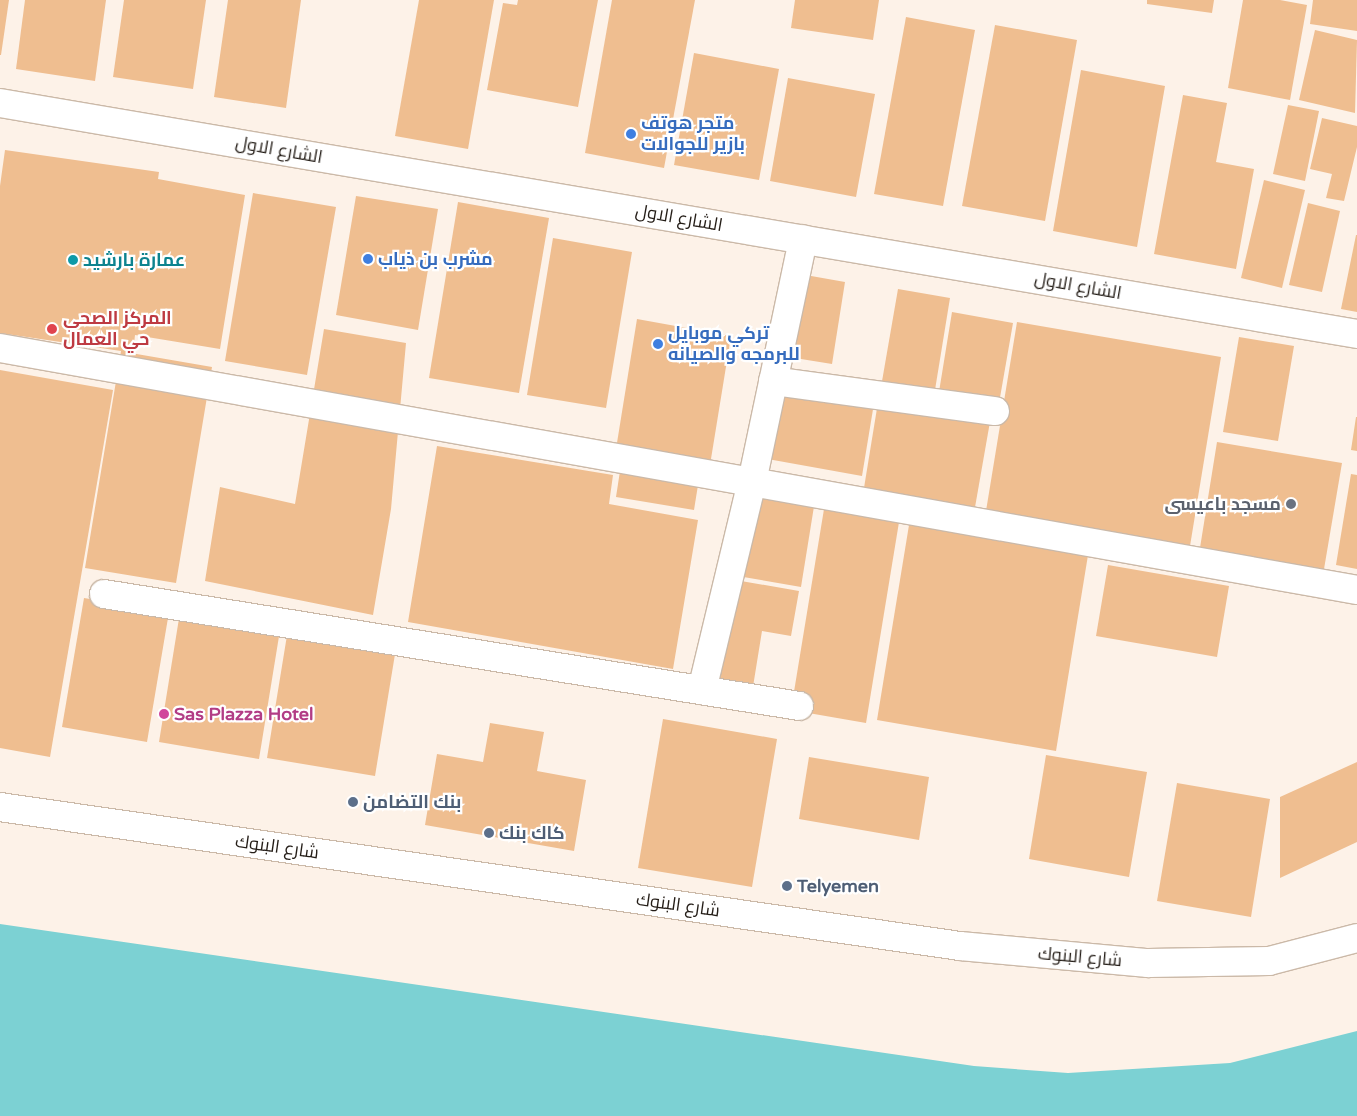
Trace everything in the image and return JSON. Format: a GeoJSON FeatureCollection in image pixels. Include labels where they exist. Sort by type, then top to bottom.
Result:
{"type":"FeatureCollection","features":[{"type":"Feature","properties":{"kind":"street","name":"الشارع الاول"},"geometry":{"type":"LineString","coordinates":[[0,103],[1357,334]]}},
{"type":"Feature","properties":{"kind":"street"},"geometry":{"type":"LineString","coordinates":[[702,690],[752,482],[803,239]]}},
{"type":"Feature","properties":{"kind":"street"},"geometry":{"type":"LineString","coordinates":[[0,348],[1357,590]]}},
{"type":"Feature","properties":{"kind":"street"},"geometry":{"type":"LineString","coordinates":[[773,381],[995,411]]}},
{"type":"Feature","properties":{"kind":"street"},"geometry":{"type":"LineString","coordinates":[[104,594],[799,706]]}},
{"type":"Feature","properties":{"kind":"street","name":"شارع البنوك"},"geometry":{"type":"LineString","coordinates":[[0,807],[960,946],[1148,963],[1269,961],[1357,938]]}},
{"type":"Feature","properties":{"kind":"water"},"geometry":{"type":"Polygon","coordinates":[[[0,924],[974,1066],[1068,1073],[1230,1063],[1357,1031],[1357,1116],[0,1116],[0,924]]]}},
{"type":"Feature","properties":{"kind":"building"},"geometry":{"type":"Polygon","coordinates":[[[0,0],[9,0],[1,55],[0,55],[0,0]]]}},
{"type":"Feature","properties":{"kind":"building"},"geometry":{"type":"Polygon","coordinates":[[[25,0],[106,0],[95,81],[16,69],[25,0]]]}},
{"type":"Feature","properties":{"kind":"building"},"geometry":{"type":"Polygon","coordinates":[[[124,0],[206,0],[193,89],[113,77],[124,0]]]}},
{"type":"Feature","properties":{"kind":"building"},"geometry":{"type":"Polygon","coordinates":[[[228,0],[301,0],[286,108],[214,97],[228,0]]]}},
{"type":"Feature","properties":{"kind":"building"},"geometry":{"type":"Polygon","coordinates":[[[419,0],[494,0],[468,149],[395,136],[419,0]]]}},
{"type":"Feature","properties":{"kind":"building"},"geometry":{"type":"Polygon","coordinates":[[[518,0],[598,0],[578,107],[487,90],[503,3],[517,5],[518,0]]]}},
{"type":"Feature","properties":{"kind":"building"},"geometry":{"type":"Polygon","coordinates":[[[612,0],[695,0],[664,168],[585,153],[612,0]]]}},
{"type":"Feature","properties":{"kind":"building"},"geometry":{"type":"Polygon","coordinates":[[[795,0],[879,0],[873,40],[791,28],[795,0]]]}},
{"type":"Feature","properties":{"kind":"building"},"geometry":{"type":"Polygon","coordinates":[[[1147,0],[1214,0],[1212,13],[1147,4],[1147,0]]]}},
{"type":"Feature","properties":{"kind":"building"},"geometry":{"type":"Polygon","coordinates":[[[1243,0],[1280,0],[1307,5],[1290,100],[1228,88],[1243,0]]]}},
{"type":"Feature","properties":{"kind":"building"},"geometry":{"type":"Polygon","coordinates":[[[1313,0],[1357,0],[1357,31],[1310,24],[1313,0]]]}},
{"type":"Feature","properties":{"kind":"building"},"geometry":{"type":"Polygon","coordinates":[[[906,17],[975,30],[943,206],[874,194],[906,17]]]}},
{"type":"Feature","properties":{"kind":"building"},"geometry":{"type":"Polygon","coordinates":[[[995,25],[1077,40],[1045,221],[962,206],[995,25]]]}},
{"type":"Feature","properties":{"kind":"building"},"geometry":{"type":"Polygon","coordinates":[[[1315,30],[1357,40],[1355,113],[1299,100],[1315,30]]]}},
{"type":"Feature","properties":{"kind":"building"},"geometry":{"type":"Polygon","coordinates":[[[694,53],[779,69],[759,180],[674,165],[694,53]]]}},
{"type":"Feature","properties":{"kind":"building"},"geometry":{"type":"Polygon","coordinates":[[[1081,70],[1165,86],[1137,247],[1053,231],[1081,70]]]}},
{"type":"Feature","properties":{"kind":"building"},"geometry":{"type":"Polygon","coordinates":[[[788,78],[875,94],[856,197],[770,181],[788,78]]]}},
{"type":"Feature","properties":{"kind":"building"},"geometry":{"type":"Polygon","coordinates":[[[1183,95],[1227,103],[1216,162],[1254,169],[1236,269],[1154,254],[1183,95]]]}},
{"type":"Feature","properties":{"kind":"building"},"geometry":{"type":"Polygon","coordinates":[[[1288,105],[1319,111],[1305,181],[1273,174],[1288,105]]]}},
{"type":"Feature","properties":{"kind":"building"},"geometry":{"type":"Polygon","coordinates":[[[1322,118],[1357,126],[1357,147],[1344,201],[1326,198],[1332,174],[1310,169],[1322,118]]]}},
{"type":"Feature","properties":{"kind":"building"},"geometry":{"type":"Polygon","coordinates":[[[5,150],[159,172],[158,179],[245,195],[220,349],[135,335],[133,353],[125,352],[212,367],[176,583],[85,568],[121,351],[0,333],[0,186],[5,150]]]}},
{"type":"Feature","properties":{"kind":"building"},"geometry":{"type":"Polygon","coordinates":[[[1264,180],[1305,190],[1282,288],[1241,278],[1264,180]]]}},
{"type":"Feature","properties":{"kind":"building"},"geometry":{"type":"Polygon","coordinates":[[[253,193],[336,207],[307,375],[225,361],[253,193]]]}},
{"type":"Feature","properties":{"kind":"building"},"geometry":{"type":"Polygon","coordinates":[[[356,196],[438,209],[418,330],[336,315],[356,196]]]}},
{"type":"Feature","properties":{"kind":"building"},"geometry":{"type":"Polygon","coordinates":[[[458,202],[549,218],[519,393],[429,378],[458,202]]]}},
{"type":"Feature","properties":{"kind":"building"},"geometry":{"type":"Polygon","coordinates":[[[1308,203],[1340,211],[1322,292],[1289,285],[1308,203]]]}},
{"type":"Feature","properties":{"kind":"building"},"geometry":{"type":"Polygon","coordinates":[[[1357,235],[1357,312],[1341,309],[1357,235]]]}},
{"type":"Feature","properties":{"kind":"building"},"geometry":{"type":"Polygon","coordinates":[[[553,238],[632,252],[606,408],[527,395],[553,238]]]}},
{"type":"Feature","properties":{"kind":"building"},"geometry":{"type":"Polygon","coordinates":[[[783,271],[845,282],[832,364],[770,354],[783,271]]]}},
{"type":"Feature","properties":{"kind":"building"},"geometry":{"type":"Polygon","coordinates":[[[898,289],[950,298],[934,396],[881,387],[898,289]]]}},
{"type":"Feature","properties":{"kind":"building"},"geometry":{"type":"Polygon","coordinates":[[[952,312],[1013,323],[998,409],[938,398],[952,312]]]}},
{"type":"Feature","properties":{"kind":"building"},"geometry":{"type":"Polygon","coordinates":[[[637,319],[731,336],[710,465],[616,449],[637,319]]]}},
{"type":"Feature","properties":{"kind":"building"},"geometry":{"type":"Polygon","coordinates":[[[1017,322],[1221,357],[1190,546],[986,511],[1017,322]]]}},
{"type":"Feature","properties":{"kind":"building"},"geometry":{"type":"Polygon","coordinates":[[[324,329],[406,343],[391,509],[373,615],[205,581],[220,487],[295,504],[324,329]]]}},
{"type":"Feature","properties":{"kind":"building"},"geometry":{"type":"Polygon","coordinates":[[[1239,337],[1294,346],[1278,441],[1223,432],[1239,337]]]}},
{"type":"Feature","properties":{"kind":"building"},"geometry":{"type":"Polygon","coordinates":[[[766,366],[877,385],[862,476],[751,456],[766,366]]]}},
{"type":"Feature","properties":{"kind":"building"},"geometry":{"type":"Polygon","coordinates":[[[0,370],[113,390],[50,757],[0,748],[0,370]]]}},
{"type":"Feature","properties":{"kind":"building"},"geometry":{"type":"Polygon","coordinates":[[[879,396],[991,416],[974,513],[863,494],[879,396]]]}},
{"type":"Feature","properties":{"kind":"building"},"geometry":{"type":"Polygon","coordinates":[[[1357,417],[1357,451],[1351,450],[1357,417]]]}},
{"type":"Feature","properties":{"kind":"building"},"geometry":{"type":"Polygon","coordinates":[[[1217,442],[1342,463],[1323,575],[1199,554],[1217,442]]]}},
{"type":"Feature","properties":{"kind":"building"},"geometry":{"type":"Polygon","coordinates":[[[437,446],[613,475],[609,504],[698,520],[673,669],[408,622],[437,446]]]}},
{"type":"Feature","properties":{"kind":"building"},"geometry":{"type":"Polygon","coordinates":[[[620,471],[698,485],[694,510],[616,497],[620,471]]]}},
{"type":"Feature","properties":{"kind":"building"},"geometry":{"type":"Polygon","coordinates":[[[1351,474],[1357,475],[1357,569],[1336,565],[1351,474]]]}},
{"type":"Feature","properties":{"kind":"building"},"geometry":{"type":"Polygon","coordinates":[[[736,480],[816,494],[801,587],[720,573],[736,480]]]}},
{"type":"Feature","properties":{"kind":"building"},"geometry":{"type":"Polygon","coordinates":[[[825,503],[900,516],[866,723],[791,710],[825,503]]]}},
{"type":"Feature","properties":{"kind":"building"},"geometry":{"type":"Polygon","coordinates":[[[910,519],[1089,549],[1056,751],[877,720],[910,519]]]}},
{"type":"Feature","properties":{"kind":"building"},"geometry":{"type":"Polygon","coordinates":[[[1108,565],[1229,586],[1217,657],[1096,636],[1108,565]]]}},
{"type":"Feature","properties":{"kind":"building"},"geometry":{"type":"Polygon","coordinates":[[[718,577],[799,591],[791,636],[762,631],[751,699],[699,691],[718,577]]]}},
{"type":"Feature","properties":{"kind":"building"},"geometry":{"type":"Polygon","coordinates":[[[84,598],[169,612],[147,742],[62,727],[84,598]]]}},
{"type":"Feature","properties":{"kind":"building"},"geometry":{"type":"Polygon","coordinates":[[[181,606],[281,624],[259,759],[159,742],[181,606]]]}},
{"type":"Feature","properties":{"kind":"building"},"geometry":{"type":"Polygon","coordinates":[[[289,623],[397,642],[375,776],[267,758],[289,623]]]}},
{"type":"Feature","properties":{"kind":"building"},"geometry":{"type":"Polygon","coordinates":[[[663,719],[777,739],[752,887],[638,868],[663,719]]]}},
{"type":"Feature","properties":{"kind":"building"},"geometry":{"type":"Polygon","coordinates":[[[490,723],[544,732],[537,771],[586,780],[574,851],[425,825],[437,754],[483,762],[490,723]]]}},
{"type":"Feature","properties":{"kind":"building"},"geometry":{"type":"Polygon","coordinates":[[[1046,755],[1147,772],[1129,877],[1029,859],[1046,755]]]}},
{"type":"Feature","properties":{"kind":"building"},"geometry":{"type":"Polygon","coordinates":[[[809,757],[929,777],[919,840],[799,819],[809,757]]]}},
{"type":"Feature","properties":{"kind":"building"},"geometry":{"type":"Polygon","coordinates":[[[1357,762],[1357,842],[1280,878],[1280,797],[1357,762]]]}},
{"type":"Feature","properties":{"kind":"building"},"geometry":{"type":"Polygon","coordinates":[[[1177,783],[1270,799],[1251,917],[1157,901],[1177,783]]]}},
{"type":"Feature","properties":{"kind":"place","name":"متجر هوتف بازير للجوالات"},"geometry":{"type":"Point","coordinates":[631,134]}},
{"type":"Feature","properties":{"kind":"place","name":"مشرب بن ذياب"},"geometry":{"type":"Point","coordinates":[368,259]}},
{"type":"Feature","properties":{"kind":"place","name":"عمارة بارشيد"},"geometry":{"type":"Point","coordinates":[73,260]}},
{"type":"Feature","properties":{"kind":"place","name":"المركز الصحي حي العمال"},"geometry":{"type":"Point","coordinates":[52,329]}},
{"type":"Feature","properties":{"kind":"place","name":"تركي موبايل للبرمجه والصيانه"},"geometry":{"type":"Point","coordinates":[658,344]}},
{"type":"Feature","properties":{"kind":"place","name":"مسجد باعيسى"},"geometry":{"type":"Point","coordinates":[1291,504]}},
{"type":"Feature","properties":{"kind":"place","name":"Sas Plazza Hotel"},"geometry":{"type":"Point","coordinates":[164,714]}},
{"type":"Feature","properties":{"kind":"place","name":"بنك التضامن"},"geometry":{"type":"Point","coordinates":[353,802]}},
{"type":"Feature","properties":{"kind":"place","name":"كاك بنك"},"geometry":{"type":"Point","coordinates":[489,833]}},
{"type":"Feature","properties":{"kind":"place","name":"Telyemen"},"geometry":{"type":"Point","coordinates":[787,886]}}]}
